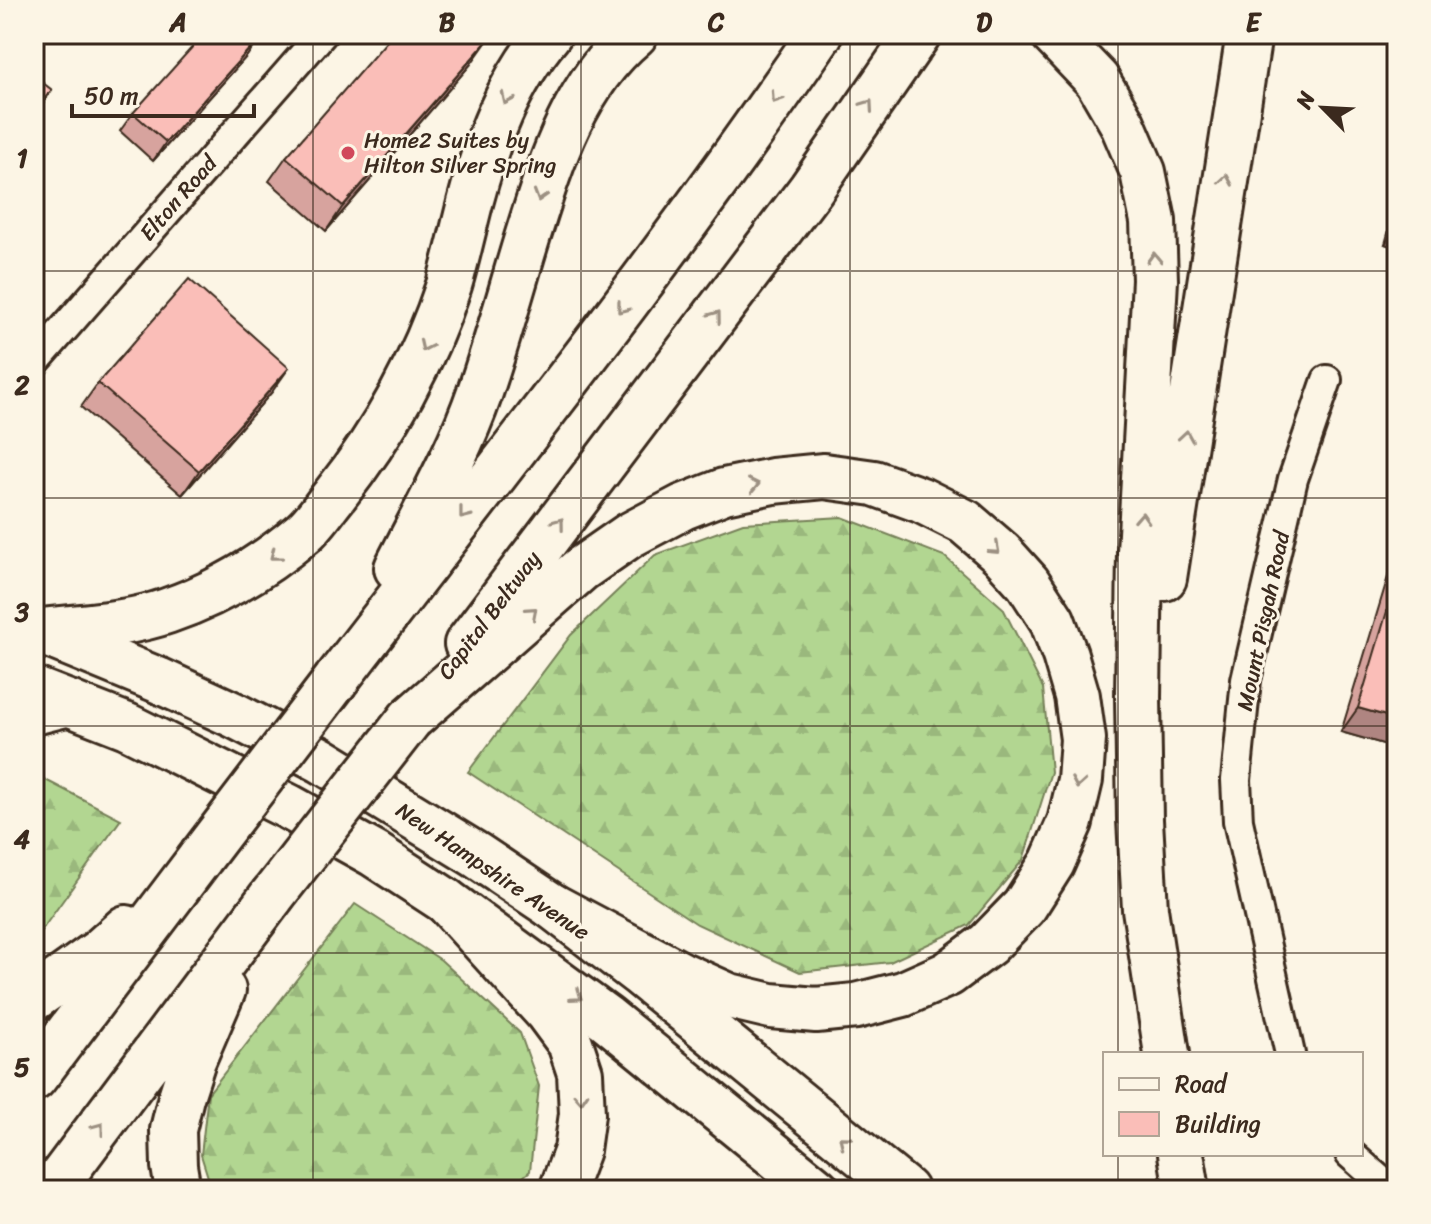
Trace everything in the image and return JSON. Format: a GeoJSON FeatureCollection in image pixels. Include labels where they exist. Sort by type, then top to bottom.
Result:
{"type":"FeatureCollection","features":[{"type":"Feature","properties":{"kind":"main road"},"geometry":{"type":"LineString","coordinates":[[38,630],[135,620],[166,611],[210,594],[259,567],[305,531],[347,479],[381,430],[408,383],[432,331],[449,283],[481,164],[507,96],[549,34]]}},
{"type":"Feature","properties":{"kind":"main road"},"geometry":{"type":"LineString","coordinates":[[336,680],[460,443],[565,128],[594,78],[635,34]]}},
{"type":"Feature","properties":{"kind":"main road"},"geometry":{"type":"LineString","coordinates":[[34,1078],[636,289],[746,142],[820,34]]}},
{"type":"Feature","properties":{"kind":"main road","name":"Capital Beltway"},"geometry":{"type":"LineString","coordinates":[[52,1190],[801,201],[918,34]]}},
{"type":"Feature","properties":{"kind":"main road"},"geometry":{"type":"LineString","coordinates":[[1053,34],[1097,80],[1122,123],[1143,172],[1153,221],[1155,280],[1140,552],[1140,820],[1145,909],[1167,1052]]}},
{"type":"Feature","properties":{"kind":"main road"},"geometry":{"type":"LineString","coordinates":[[1140,820],[1149,698],[1165,569],[1249,34]]}},
{"type":"Feature","properties":{"kind":"main road"},"geometry":{"type":"LineString","coordinates":[[410,719],[581,569],[630,535],[683,507],[724,491],[773,481],[824,476],[874,483],[921,500],[965,522],[1001,553],[1028,583],[1052,620],[1077,696],[1083,739],[1080,780],[1070,822],[1052,863],[1024,907],[988,944],[948,974],[903,994],[856,1006],[816,1010],[771,1006],[729,996],[680,974],[552,906]]}},
{"type":"Feature","properties":{"kind":"main road","name":"New Hampshire Avenue"},"geometry":{"type":"LineString","coordinates":[[38,630],[196,698],[321,760],[476,855],[552,906],[639,973],[905,1190]]}},
{"type":"Feature","properties":{"kind":"main road"},"geometry":{"type":"LineString","coordinates":[[46,702],[127,726],[289,807],[374,854],[446,901],[606,1018],[817,1190]]}},
{"type":"Feature","properties":{"kind":"main road"},"geometry":{"type":"LineString","coordinates":[[34,998],[99,952],[201,857]]}},
{"type":"Feature","properties":{"kind":"main road"},"geometry":{"type":"LineString","coordinates":[[178,1190],[173,1130],[181,1097],[222,992],[272,896]]}},
{"type":"Feature","properties":{"kind":"main road"},"geometry":{"type":"LineString","coordinates":[[446,901],[547,1012],[570,1043],[580,1073],[582,1114],[577,1150],[562,1190]]}},
{"type":"Feature","properties":{"kind":"main road"},"geometry":{"type":"LineString","coordinates":[[1181,1156],[1187,1190]]}},
{"type":"Feature","properties":{"kind":"street","name":"Elton Road"},"geometry":{"type":"LineString","coordinates":[[34,363],[322,34]]}},
{"type":"Feature","properties":{"kind":"street","name":"Mount Pisgah Road"},"geometry":{"type":"LineString","coordinates":[[1290,1052],[1238,821],[1236,780],[1246,680],[1293,479],[1327,380]]}},
{"type":"Feature","properties":{"kind":"street"},"geometry":{"type":"LineString","coordinates":[[1352,1156],[1391,1190]]}},
{"type":"Feature","properties":{"kind":"green space"},"geometry":{"type":"Polygon","coordinates":[[[842,517],[944,556],[1003,608],[1043,688],[1051,772],[1023,860],[969,925],[890,962],[800,972],[697,924],[468,772],[571,635],[655,555],[743,523],[842,517]]]}},
{"type":"Feature","properties":{"kind":"green space"},"geometry":{"type":"Polygon","coordinates":[[[34,774],[121,819],[34,941],[34,774]]]}},
{"type":"Feature","properties":{"kind":"green space"},"geometry":{"type":"Polygon","coordinates":[[[355,904],[441,960],[520,1033],[539,1086],[530,1171],[508,1190],[212,1190],[201,1155],[208,1094],[355,904]]]}},
{"type":"Feature","properties":{"kind":"building"},"geometry":{"type":"Polygon","coordinates":[[[204,34],[257,34],[260,37],[166,142],[133,113],[204,34]]]}},
{"type":"Feature","properties":{"kind":"building"},"geometry":{"type":"Polygon","coordinates":[[[393,34],[481,34],[488,40],[343,206],[286,157],[393,34]]]}},
{"type":"Feature","properties":{"kind":"building"},"geometry":{"type":"Polygon","coordinates":[[[34,76],[52,90],[34,110],[34,76]]]}},
{"type":"Feature","properties":{"kind":"building"},"geometry":{"type":"Polygon","coordinates":[[[189,279],[289,368],[199,471],[98,383],[189,279]]]}},
{"type":"Feature","properties":{"kind":"building"},"geometry":{"type":"Polygon","coordinates":[[[1397,578],[1397,719],[1358,708],[1397,578]]]}},
{"type":"Feature","properties":{"kind":"place","name":"Home2 Suites by Hilton Silver Spring"},"geometry":{"type":"Point","coordinates":[348,153]}}]}
